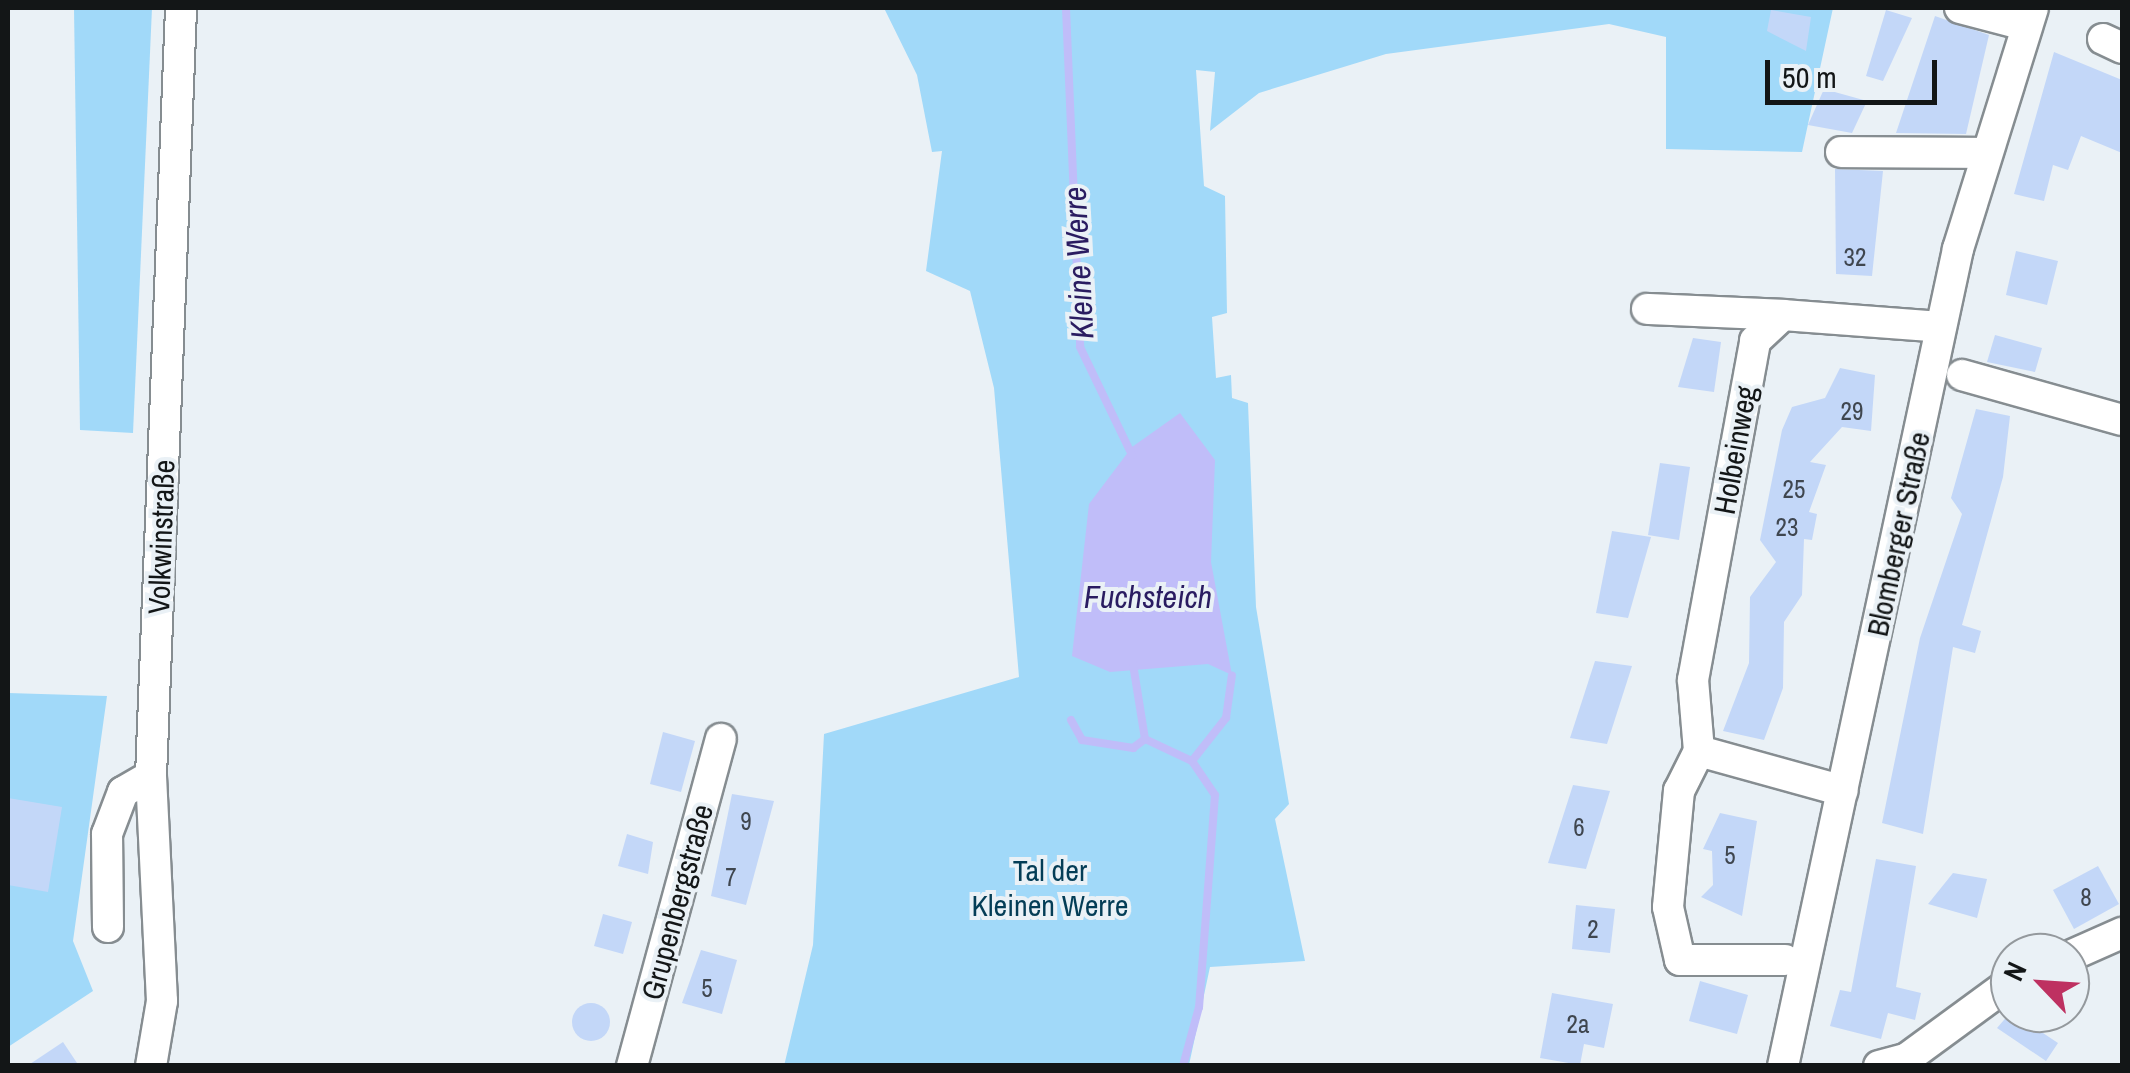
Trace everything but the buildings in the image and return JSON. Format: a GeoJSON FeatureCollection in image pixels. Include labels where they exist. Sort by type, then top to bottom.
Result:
{"type":"FeatureCollection","features":[{"type":"Feature","properties":{"kind":"street","name":"Volkwinstraße"},"geometry":{"type":"LineString","coordinates":[[152,1066],[162,1001],[151,776],[182,8]]}},
{"type":"Feature","properties":{"kind":"street"},"geometry":{"type":"LineString","coordinates":[[1960,8],[2028,16]]}},
{"type":"Feature","properties":{"kind":"street","name":"Blomberger Straße"},"geometry":{"type":"LineString","coordinates":[[1792,1064],[1844,791],[1941,327],[1982,153],[2028,16]]}},
{"type":"Feature","properties":{"kind":"street"},"geometry":{"type":"LineString","coordinates":[[1841,152],[1982,153]]}},
{"type":"Feature","properties":{"kind":"street"},"geometry":{"type":"LineString","coordinates":[[1647,309],[1941,327]]}},
{"type":"Feature","properties":{"kind":"street","name":"Holbeinweg"},"geometry":{"type":"LineString","coordinates":[[1699,752],[1692,680],[1754,341],[1783,316]]}},
{"type":"Feature","properties":{"kind":"street"},"geometry":{"type":"LineString","coordinates":[[1962,374],[2122,420]]}},
{"type":"Feature","properties":{"kind":"street","name":"Grupenbergstraße"},"geometry":{"type":"LineString","coordinates":[[632,1066],[721,739]]}},
{"type":"Feature","properties":{"kind":"street"},"geometry":{"type":"LineString","coordinates":[[1785,960],[1680,960],[1667,871],[1679,791],[1699,752],[1844,791]]}},
{"type":"Feature","properties":{"kind":"street"},"geometry":{"type":"LineString","coordinates":[[108,927],[107,834],[123,792],[151,776]]}},
{"type":"Feature","properties":{"kind":"street"},"geometry":{"type":"LineString","coordinates":[[2090,947],[2122,933]]}},
{"type":"Feature","properties":{"kind":"street"},"geometry":{"type":"LineString","coordinates":[[1898,1063],[1990,997]]}},
{"type":"Feature","properties":{"kind":"green space"},"geometry":{"type":"Polygon","coordinates":[[[74,8],[152,8],[133,433],[80,430],[74,8]]]}},
{"type":"Feature","properties":{"kind":"green space","name":"Tal der Kleinen Werre"},"geometry":{"type":"Polygon","coordinates":[[[884,8],[1833,8],[1802,152],[1666,149],[1666,37],[1609,24],[1386,54],[1259,93],[1210,131],[1215,72],[1196,70],[1204,186],[1225,196],[1227,313],[1212,317],[1216,378],[1231,375],[1232,398],[1248,403],[1256,607],[1289,804],[1275,819],[1305,961],[1210,967],[1189,1065],[784,1066],[813,945],[824,734],[1019,677],[994,388],[970,291],[926,271],[942,151],[932,152],[917,75],[884,8]]]}},
{"type":"Feature","properties":{"kind":"green space"},"geometry":{"type":"Polygon","coordinates":[[[8,693],[107,696],[73,941],[93,991],[8,1047],[8,693]]]}},
{"type":"Feature","properties":{"kind":"water","name":"Fuchsteich"},"geometry":{"type":"Polygon","coordinates":[[[1180,413],[1215,460],[1211,562],[1232,675],[1208,664],[1110,672],[1072,656],[1089,504],[1132,447],[1180,413]]]}},
{"type":"Feature","properties":{"kind":"waterway","name":"Kleine Werre"},"geometry":{"type":"LineString","coordinates":[[1066,8],[1080,347],[1132,455]]}},
{"type":"Feature","properties":{"kind":"waterway","name":"Kleine Werre"},"geometry":{"type":"LineString","coordinates":[[1133,664],[1145,739],[1192,761],[1215,795],[1199,1007],[1183,1066]]}},
{"type":"Feature","properties":{"kind":"waterway"},"geometry":{"type":"LineString","coordinates":[[1192,761],[1226,718],[1232,675]]}},
{"type":"Feature","properties":{"kind":"waterway"},"geometry":{"type":"LineString","coordinates":[[1071,720],[1082,740],[1133,748],[1145,739]]}}]}
